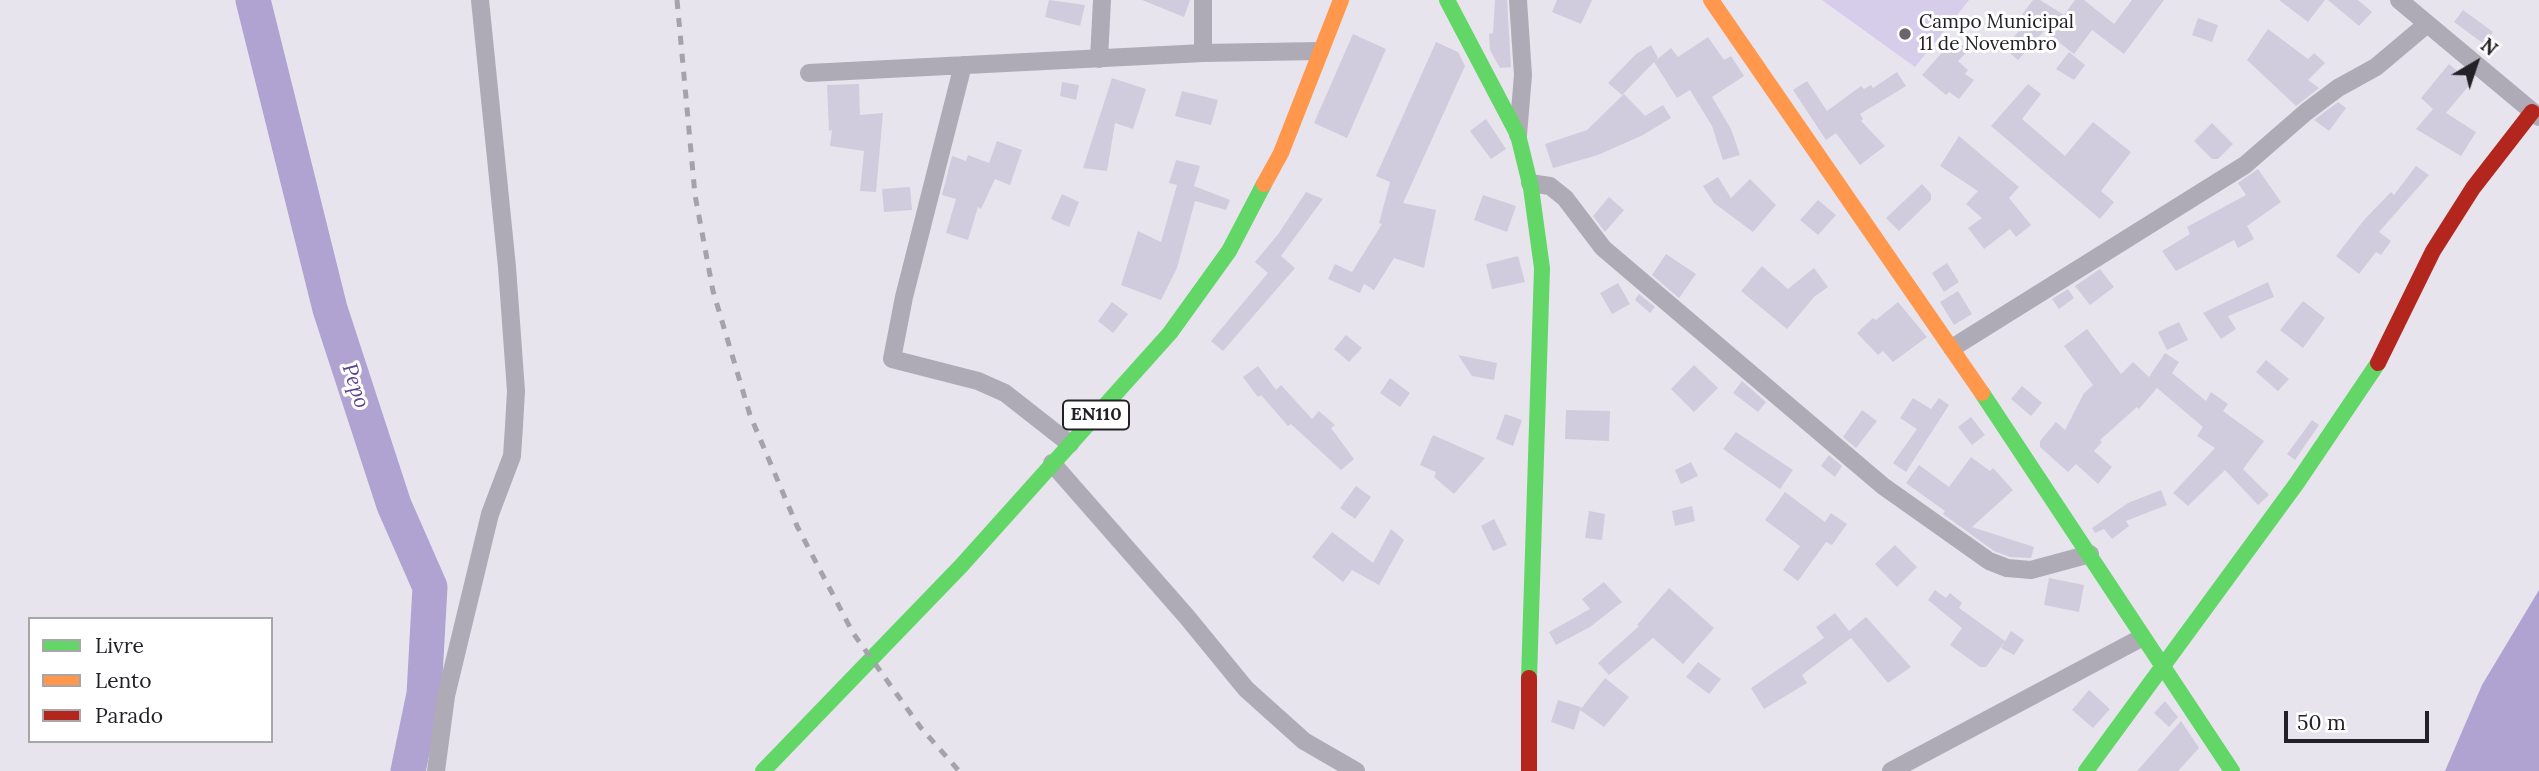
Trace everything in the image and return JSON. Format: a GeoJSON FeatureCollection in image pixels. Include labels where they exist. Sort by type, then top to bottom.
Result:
{"type":"FeatureCollection","features":[{"type":"Feature","properties":{"kind":"street"},"geometry":{"type":"LineString","coordinates":[[436,771],[446,696],[490,514],[512,456],[516,391],[507,267],[480,0]]}},
{"type":"Feature","properties":{"kind":"street"},"geometry":{"type":"LineString","coordinates":[[1099,59],[1102,0]]}},
{"type":"Feature","properties":{"kind":"street"},"geometry":{"type":"LineString","coordinates":[[1203,0],[1203,53]]}},
{"type":"Feature","properties":{"kind":"street","name":"EN110"},"geometry":{"type":"LineString","coordinates":[[763,771],[961,566],[1170,333],[1229,251],[1281,153],[1341,0]]}},
{"type":"Feature","properties":{"kind":"street"},"geometry":{"type":"LineString","coordinates":[[1447,0],[1518,135],[1530,183],[1542,268],[1540,401],[1529,601],[1529,771]]}},
{"type":"Feature","properties":{"kind":"street"},"geometry":{"type":"LineString","coordinates":[[1518,0],[1523,75],[1518,135]]}},
{"type":"Feature","properties":{"kind":"street"},"geometry":{"type":"LineString","coordinates":[[1711,0],[1952,348],[2090,554],[2141,638],[2232,771]]}},
{"type":"Feature","properties":{"kind":"street"},"geometry":{"type":"LineString","coordinates":[[2086,771],[2297,484],[2371,376],[2433,251],[2473,188],[2535,114],[2399,0]]}},
{"type":"Feature","properties":{"kind":"street"},"geometry":{"type":"LineString","coordinates":[[1952,348],[2245,165],[2306,112],[2338,88],[2376,67],[2427,24]]}},
{"type":"Feature","properties":{"kind":"street"},"geometry":{"type":"LineString","coordinates":[[808,72],[1203,53],[1320,51]]}},
{"type":"Feature","properties":{"kind":"street"},"geometry":{"type":"LineString","coordinates":[[963,65],[904,297],[892,359],[978,381],[1005,393],[1070,444]]}},
{"type":"Feature","properties":{"kind":"street"},"geometry":{"type":"LineString","coordinates":[[1530,183],[1550,186],[1565,198],[1587,230],[1613,257],[1883,486],[1989,561],[2007,568],[2031,570],[2090,554]]}},
{"type":"Feature","properties":{"kind":"street"},"geometry":{"type":"LineString","coordinates":[[1052,463],[1187,617],[1246,689],[1304,741],[1356,771]]}},
{"type":"Feature","properties":{"kind":"street"},"geometry":{"type":"LineString","coordinates":[[1891,771],[2141,638]]}},
{"type":"Feature","properties":{"kind":"shaded area","name":"Campo Municipal 11 de Novembro"},"geometry":{"type":"Polygon","coordinates":[[[1822,0],[1969,0],[1915,67],[1822,0]]]}},
{"type":"Feature","properties":{"kind":"shaded area"},"geometry":{"type":"Polygon","coordinates":[[[2539,590],[2539,771],[2445,771],[2482,685],[2539,590]]]}},
{"type":"Feature","properties":{"kind":"building"},"geometry":{"type":"Polygon","coordinates":[[[1049,0],[1085,5],[1080,26],[1045,17],[1049,0]]]}},
{"type":"Feature","properties":{"kind":"building"},"geometry":{"type":"Polygon","coordinates":[[[1142,0],[1190,0],[1184,17],[1142,0]]]}},
{"type":"Feature","properties":{"kind":"building"},"geometry":{"type":"Polygon","coordinates":[[[1495,0],[1507,0],[1511,67],[1500,68],[1490,50],[1489,34],[1493,33],[1495,0]]]}},
{"type":"Feature","properties":{"kind":"building"},"geometry":{"type":"Polygon","coordinates":[[[1557,0],[1592,0],[1581,24],[1552,12],[1557,0]]]}},
{"type":"Feature","properties":{"kind":"building"},"geometry":{"type":"Polygon","coordinates":[[[2033,0],[2040,0],[2064,15],[2075,0],[2084,0],[2114,24],[2132,0],[2164,0],[2124,54],[2092,30],[2074,54],[2044,31],[2018,60],[2004,48],[2025,24],[2019,19],[2033,0]]]}},
{"type":"Feature","properties":{"kind":"building"},"geometry":{"type":"Polygon","coordinates":[[[2279,0],[2325,0],[2308,22],[2279,0]]]}},
{"type":"Feature","properties":{"kind":"building"},"geometry":{"type":"Polygon","coordinates":[[[2328,0],[2358,0],[2372,12],[2359,26],[2328,0]]]}},
{"type":"Feature","properties":{"kind":"building"},"geometry":{"type":"Polygon","coordinates":[[[2463,10],[2493,32],[2484,44],[2454,22],[2463,10]]]}},
{"type":"Feature","properties":{"kind":"building"},"geometry":{"type":"Polygon","coordinates":[[[2198,18],[2218,25],[2212,42],[2192,35],[2198,18]]]}},
{"type":"Feature","properties":{"kind":"building"},"geometry":{"type":"Polygon","coordinates":[[[2268,29],[2308,59],[2314,53],[2325,63],[2308,80],[2319,88],[2296,106],[2247,60],[2268,29]]]}},
{"type":"Feature","properties":{"kind":"building"},"geometry":{"type":"Polygon","coordinates":[[[1353,34],[1386,49],[1347,138],[1314,123],[1353,34]]]}},
{"type":"Feature","properties":{"kind":"building"},"geometry":{"type":"Polygon","coordinates":[[[1708,37],[1724,60],[1731,56],[1744,76],[1712,97],[1731,129],[1740,155],[1723,160],[1712,126],[1690,90],[1677,98],[1654,62],[1671,48],[1678,57],[1708,37]]]}},
{"type":"Feature","properties":{"kind":"building"},"geometry":{"type":"Polygon","coordinates":[[[1955,38],[1968,51],[1958,61],[1968,70],[1965,74],[1974,80],[1959,99],[1949,92],[1946,95],[1922,75],[1955,38]]]}},
{"type":"Feature","properties":{"kind":"building"},"geometry":{"type":"Polygon","coordinates":[[[1436,42],[1458,52],[1465,66],[1403,203],[1436,210],[1424,268],[1394,258],[1374,290],[1364,284],[1360,293],[1328,279],[1335,264],[1352,272],[1382,224],[1379,223],[1390,182],[1376,176],[1436,42]]]}},
{"type":"Feature","properties":{"kind":"building"},"geometry":{"type":"Polygon","coordinates":[[[1651,45],[1658,58],[1622,95],[1608,83],[1636,54],[1651,45]]]}},
{"type":"Feature","properties":{"kind":"building"},"geometry":{"type":"Polygon","coordinates":[[[2069,52],[2085,65],[2074,80],[2056,69],[2069,52]]]}},
{"type":"Feature","properties":{"kind":"building"},"geometry":{"type":"Polygon","coordinates":[[[2449,64],[2471,83],[2446,113],[2476,132],[2461,156],[2416,129],[2433,109],[2421,98],[2449,64]]]}},
{"type":"Feature","properties":{"kind":"building"},"geometry":{"type":"Polygon","coordinates":[[[1897,72],[1906,86],[1860,114],[1863,119],[1861,121],[1885,146],[1860,165],[1836,133],[1826,140],[1793,90],[1807,81],[1827,111],[1861,86],[1864,89],[1871,85],[1873,88],[1897,72]]]}},
{"type":"Feature","properties":{"kind":"building"},"geometry":{"type":"Polygon","coordinates":[[[1112,78],[1146,89],[1133,129],[1115,123],[1107,171],[1083,168],[1112,78]]]}},
{"type":"Feature","properties":{"kind":"building"},"geometry":{"type":"Polygon","coordinates":[[[1062,82],[1079,85],[1076,100],[1060,96],[1062,82]]]}},
{"type":"Feature","properties":{"kind":"building"},"geometry":{"type":"Polygon","coordinates":[[[859,84],[860,115],[883,113],[876,192],[860,191],[864,151],[830,146],[832,130],[829,131],[827,85],[859,84]]]}},
{"type":"Feature","properties":{"kind":"building"},"geometry":{"type":"Polygon","coordinates":[[[2028,84],[2041,94],[2022,119],[2065,156],[2093,122],[2131,152],[2101,191],[2114,202],[2100,219],[1991,126],[2028,84]]]}},
{"type":"Feature","properties":{"kind":"building"},"geometry":{"type":"Polygon","coordinates":[[[1182,91],[1218,100],[1211,125],[1175,116],[1182,91]]]}},
{"type":"Feature","properties":{"kind":"building"},"geometry":{"type":"Polygon","coordinates":[[[1624,94],[1645,116],[1663,105],[1671,118],[1643,135],[1598,155],[1553,168],[1545,144],[1587,130],[1624,94]]]}},
{"type":"Feature","properties":{"kind":"building"},"geometry":{"type":"Polygon","coordinates":[[[2338,102],[2346,108],[2329,131],[2314,120],[2338,102]]]}},
{"type":"Feature","properties":{"kind":"building"},"geometry":{"type":"Polygon","coordinates":[[[1486,119],[1506,149],[1491,159],[1470,131],[1486,119]]]}},
{"type":"Feature","properties":{"kind":"building"},"geometry":{"type":"Polygon","coordinates":[[[2212,123],[2233,144],[2218,159],[2212,159],[2194,141],[2212,123]]]}},
{"type":"Feature","properties":{"kind":"building"},"geometry":{"type":"Polygon","coordinates":[[[1959,136],[2019,187],[2009,198],[2031,225],[2016,237],[2010,229],[1984,249],[1968,228],[1982,218],[1966,204],[1978,191],[1940,166],[1959,136]]]}},
{"type":"Feature","properties":{"kind":"building"},"geometry":{"type":"Polygon","coordinates":[[[997,141],[1022,150],[1010,185],[995,179],[981,209],[978,207],[968,240],[946,233],[956,199],[942,195],[952,156],[966,161],[968,155],[989,163],[997,141]]]}},
{"type":"Feature","properties":{"kind":"building"},"geometry":{"type":"Polygon","coordinates":[[[1176,160],[1200,166],[1194,186],[1230,200],[1226,210],[1195,201],[1177,268],[1161,300],[1121,285],[1138,231],[1161,242],[1177,185],[1169,183],[1176,160]]]}},
{"type":"Feature","properties":{"kind":"building"},"geometry":{"type":"Polygon","coordinates":[[[2416,166],[2429,175],[2379,232],[2391,241],[2381,255],[2376,252],[2359,274],[2336,256],[2364,220],[2391,192],[2394,195],[2416,166]]]}},
{"type":"Feature","properties":{"kind":"building"},"geometry":{"type":"Polygon","coordinates":[[[2258,169],[2281,202],[2247,226],[2254,239],[2238,248],[2234,240],[2176,271],[2162,251],[2190,234],[2187,227],[2246,195],[2238,183],[2258,169]]]}},
{"type":"Feature","properties":{"kind":"building"},"geometry":{"type":"Polygon","coordinates":[[[1718,177],[1731,198],[1750,179],[1776,205],[1753,232],[1714,203],[1703,186],[1718,177]]]}},
{"type":"Feature","properties":{"kind":"building"},"geometry":{"type":"Polygon","coordinates":[[[1922,184],[1931,194],[1931,200],[1899,231],[1886,218],[1922,184]]]}},
{"type":"Feature","properties":{"kind":"building"},"geometry":{"type":"Polygon","coordinates":[[[910,187],[912,210],[884,212],[882,189],[910,187]]]}},
{"type":"Feature","properties":{"kind":"building"},"geometry":{"type":"Polygon","coordinates":[[[1306,192],[1323,199],[1281,256],[1295,268],[1223,351],[1211,341],[1268,273],[1255,262],[1279,233],[1306,192]]]}},
{"type":"Feature","properties":{"kind":"building"},"geometry":{"type":"Polygon","coordinates":[[[1062,194],[1079,202],[1069,227],[1051,219],[1062,194]]]}},
{"type":"Feature","properties":{"kind":"building"},"geometry":{"type":"Polygon","coordinates":[[[1483,195],[1516,206],[1507,232],[1474,220],[1483,195]]]}},
{"type":"Feature","properties":{"kind":"building"},"geometry":{"type":"Polygon","coordinates":[[[1609,197],[1624,210],[1605,232],[1593,216],[1609,197]]]}},
{"type":"Feature","properties":{"kind":"building"},"geometry":{"type":"Polygon","coordinates":[[[1818,200],[1836,215],[1818,235],[1800,220],[1818,200]]]}},
{"type":"Feature","properties":{"kind":"building"},"geometry":{"type":"Polygon","coordinates":[[[1666,254],[1696,274],[1679,298],[1652,275],[1666,254]]]}},
{"type":"Feature","properties":{"kind":"building"},"geometry":{"type":"Polygon","coordinates":[[[1518,256],[1525,282],[1492,289],[1486,264],[1518,256]]]}},
{"type":"Feature","properties":{"kind":"building"},"geometry":{"type":"Polygon","coordinates":[[[1947,263],[1959,282],[1944,292],[1932,273],[1947,263]]]}},
{"type":"Feature","properties":{"kind":"building"},"geometry":{"type":"Polygon","coordinates":[[[1762,266],[1788,289],[1814,268],[1828,287],[1815,296],[1787,329],[1741,291],[1762,266]]]}},
{"type":"Feature","properties":{"kind":"building"},"geometry":{"type":"Polygon","coordinates":[[[2100,269],[2114,287],[2090,305],[2075,286],[2100,269]]]}},
{"type":"Feature","properties":{"kind":"building"},"geometry":{"type":"Polygon","coordinates":[[[2268,282],[2274,297],[2228,316],[2236,329],[2221,339],[2203,313],[2268,282]]]}},
{"type":"Feature","properties":{"kind":"building"},"geometry":{"type":"Polygon","coordinates":[[[1618,283],[1630,304],[1612,314],[1600,293],[1618,283]]]}},
{"type":"Feature","properties":{"kind":"building"},"geometry":{"type":"Polygon","coordinates":[[[2068,289],[2074,298],[2059,309],[2052,299],[2068,289]]]}},
{"type":"Feature","properties":{"kind":"building"},"geometry":{"type":"Polygon","coordinates":[[[1958,291],[1972,314],[1954,325],[1940,302],[1958,291]]]}},
{"type":"Feature","properties":{"kind":"building"},"geometry":{"type":"Polygon","coordinates":[[[1639,294],[1655,307],[1650,313],[1635,300],[1639,294]]]}},
{"type":"Feature","properties":{"kind":"building"},"geometry":{"type":"Polygon","coordinates":[[[2303,301],[2325,318],[2303,348],[2280,330],[2303,301]]]}},
{"type":"Feature","properties":{"kind":"building"},"geometry":{"type":"Polygon","coordinates":[[[1112,302],[1128,314],[1113,333],[1098,321],[1112,302]]]}},
{"type":"Feature","properties":{"kind":"building"},"geometry":{"type":"Polygon","coordinates":[[[1898,302],[1927,337],[1893,362],[1883,351],[1878,355],[1857,333],[1873,318],[1876,320],[1898,302]]]}},
{"type":"Feature","properties":{"kind":"building"},"geometry":{"type":"Polygon","coordinates":[[[2179,322],[2188,340],[2167,350],[2158,332],[2179,322]]]}},
{"type":"Feature","properties":{"kind":"building"},"geometry":{"type":"Polygon","coordinates":[[[2087,329],[2121,374],[2133,362],[2149,377],[2165,353],[2179,362],[2172,373],[2206,401],[2211,392],[2228,404],[2223,411],[2264,441],[2243,469],[2269,495],[2258,505],[2225,470],[2188,506],[2173,493],[2215,448],[2197,436],[2203,427],[2157,388],[2139,409],[2137,407],[2100,440],[2102,442],[2094,451],[2112,467],[2098,484],[2076,464],[2068,472],[2040,447],[2040,441],[2056,422],[2065,430],[2084,393],[2093,385],[2064,346],[2087,329]]]}},
{"type":"Feature","properties":{"kind":"building"},"geometry":{"type":"Polygon","coordinates":[[[1346,335],[1362,348],[1349,362],[1334,349],[1346,335]]]}},
{"type":"Feature","properties":{"kind":"building"},"geometry":{"type":"Polygon","coordinates":[[[1458,355],[1497,363],[1494,380],[1472,376],[1458,355]]]}},
{"type":"Feature","properties":{"kind":"building"},"geometry":{"type":"Polygon","coordinates":[[[2266,360],[2289,379],[2278,391],[2256,372],[2266,360]]]}},
{"type":"Feature","properties":{"kind":"building"},"geometry":{"type":"Polygon","coordinates":[[[1694,365],[1718,388],[1694,412],[1671,389],[1694,365]]]}},
{"type":"Feature","properties":{"kind":"building"},"geometry":{"type":"Polygon","coordinates":[[[1258,366],[1276,390],[1281,385],[1312,419],[1319,411],[1335,425],[1331,428],[1354,459],[1341,470],[1291,424],[1288,426],[1261,395],[1258,397],[1243,377],[1258,366]]]}},
{"type":"Feature","properties":{"kind":"building"},"geometry":{"type":"Polygon","coordinates":[[[1390,378],[1410,393],[1400,407],[1380,393],[1390,378]]]}},
{"type":"Feature","properties":{"kind":"building"},"geometry":{"type":"Polygon","coordinates":[[[1742,381],[1766,402],[1758,412],[1733,393],[1742,381]]]}},
{"type":"Feature","properties":{"kind":"building"},"geometry":{"type":"Polygon","coordinates":[[[2022,386],[2042,403],[2031,416],[2011,399],[2022,386]]]}},
{"type":"Feature","properties":{"kind":"building"},"geometry":{"type":"Polygon","coordinates":[[[1913,398],[1931,409],[1939,398],[1949,405],[1906,472],[1893,463],[1917,429],[1900,418],[1913,398]]]}},
{"type":"Feature","properties":{"kind":"building"},"geometry":{"type":"Polygon","coordinates":[[[1566,410],[1610,411],[1609,441],[1565,439],[1566,410]]]}},
{"type":"Feature","properties":{"kind":"building"},"geometry":{"type":"Polygon","coordinates":[[[1862,410],[1877,421],[1856,448],[1843,437],[1862,410]]]}},
{"type":"Feature","properties":{"kind":"building"},"geometry":{"type":"Polygon","coordinates":[[[1505,414],[1522,420],[1513,446],[1496,439],[1505,414]]]}},
{"type":"Feature","properties":{"kind":"building"},"geometry":{"type":"Polygon","coordinates":[[[1971,417],[1985,435],[1972,445],[1958,427],[1971,417]]]}},
{"type":"Feature","properties":{"kind":"building"},"geometry":{"type":"Polygon","coordinates":[[[2312,420],[2319,425],[2295,460],[2287,454],[2312,420]]]}},
{"type":"Feature","properties":{"kind":"building"},"geometry":{"type":"Polygon","coordinates":[[[1736,432],[1793,470],[1780,489],[1723,449],[1736,432]]]}},
{"type":"Feature","properties":{"kind":"building"},"geometry":{"type":"Polygon","coordinates":[[[1433,435],[1485,458],[1454,494],[1434,477],[1436,472],[1420,465],[1433,435]]]}},
{"type":"Feature","properties":{"kind":"building"},"geometry":{"type":"Polygon","coordinates":[[[1829,455],[1842,466],[1835,477],[1821,466],[1829,455]]]}},
{"type":"Feature","properties":{"kind":"building"},"geometry":{"type":"Polygon","coordinates":[[[1971,457],[1990,471],[1993,468],[2013,490],[1972,527],[2034,547],[2031,558],[2010,557],[1994,551],[1906,483],[1919,465],[1949,487],[1971,457]]]}},
{"type":"Feature","properties":{"kind":"building"},"geometry":{"type":"Polygon","coordinates":[[[1691,462],[1698,476],[1681,484],[1675,470],[1691,462]]]}},
{"type":"Feature","properties":{"kind":"building"},"geometry":{"type":"Polygon","coordinates":[[[1356,486],[1371,497],[1355,519],[1340,508],[1356,486]]]}},
{"type":"Feature","properties":{"kind":"building"},"geometry":{"type":"Polygon","coordinates":[[[2161,490],[2167,505],[2126,521],[2129,526],[2112,539],[2104,529],[2095,533],[2092,528],[2128,503],[2161,490]]]}},
{"type":"Feature","properties":{"kind":"building"},"geometry":{"type":"Polygon","coordinates":[[[1785,492],[1825,522],[1831,513],[1847,524],[1832,545],[1826,542],[1798,581],[1783,570],[1800,546],[1765,520],[1785,492]]]}},
{"type":"Feature","properties":{"kind":"building"},"geometry":{"type":"Polygon","coordinates":[[[1692,506],[1695,521],[1675,526],[1672,511],[1692,506]]]}},
{"type":"Feature","properties":{"kind":"building"},"geometry":{"type":"Polygon","coordinates":[[[1589,511],[1605,514],[1602,540],[1585,538],[1589,511]]]}},
{"type":"Feature","properties":{"kind":"building"},"geometry":{"type":"Polygon","coordinates":[[[1494,519],[1507,545],[1493,551],[1481,526],[1494,519]]]}},
{"type":"Feature","properties":{"kind":"building"},"geometry":{"type":"Polygon","coordinates":[[[1391,529],[1404,540],[1379,585],[1352,570],[1343,582],[1312,557],[1332,532],[1373,563],[1391,529]]]}},
{"type":"Feature","properties":{"kind":"building"},"geometry":{"type":"Polygon","coordinates":[[[1895,545],[1917,567],[1897,587],[1875,564],[1895,545]]]}},
{"type":"Feature","properties":{"kind":"building"},"geometry":{"type":"Polygon","coordinates":[[[2049,578],[2084,585],[2079,612],[2044,605],[2049,578]]]}},
{"type":"Feature","properties":{"kind":"building"},"geometry":{"type":"Polygon","coordinates":[[[1604,582],[1622,602],[1590,627],[1556,645],[1549,632],[1590,609],[1582,599],[1604,582]]]}},
{"type":"Feature","properties":{"kind":"building"},"geometry":{"type":"Polygon","coordinates":[[[1669,588],[1714,628],[1683,664],[1653,638],[1609,675],[1598,663],[1639,626],[1637,625],[1669,588]]]}},
{"type":"Feature","properties":{"kind":"building"},"geometry":{"type":"Polygon","coordinates":[[[1935,590],[1946,598],[1950,593],[1962,603],[1959,608],[2005,641],[1986,667],[1980,667],[1950,645],[1962,628],[1928,600],[1935,590]]]}},
{"type":"Feature","properties":{"kind":"building"},"geometry":{"type":"Polygon","coordinates":[[[1835,613],[1849,631],[1866,617],[1911,667],[1888,683],[1851,638],[1802,675],[1807,683],[1764,709],[1751,688],[1824,638],[1816,627],[1835,613]]]}},
{"type":"Feature","properties":{"kind":"building"},"geometry":{"type":"Polygon","coordinates":[[[2011,631],[2024,640],[2014,655],[2001,648],[2011,631]]]}},
{"type":"Feature","properties":{"kind":"building"},"geometry":{"type":"Polygon","coordinates":[[[1698,662],[1721,679],[1709,694],[1686,677],[1698,662]]]}},
{"type":"Feature","properties":{"kind":"building"},"geometry":{"type":"Polygon","coordinates":[[[1605,678],[1629,697],[1604,727],[1580,710],[1605,678]]]}},
{"type":"Feature","properties":{"kind":"building"},"geometry":{"type":"Polygon","coordinates":[[[2089,690],[2110,709],[2093,728],[2072,710],[2089,690]]]}},
{"type":"Feature","properties":{"kind":"building"},"geometry":{"type":"Polygon","coordinates":[[[1558,700],[1581,707],[1574,730],[1551,722],[1558,700]]]}},
{"type":"Feature","properties":{"kind":"building"},"geometry":{"type":"Polygon","coordinates":[[[2165,701],[2178,717],[2169,727],[2154,713],[2165,701]]]}},
{"type":"Feature","properties":{"kind":"building"},"geometry":{"type":"Polygon","coordinates":[[[2181,721],[2199,748],[2178,771],[2137,771],[2181,721]]]}},
{"type":"Feature","properties":{"kind":"waterway","name":"Pepo"},"geometry":{"type":"LineString","coordinates":[[253,0],[330,309],[394,505],[430,587],[424,694],[408,771]]}},
{"type":"Feature","properties":{"kind":"railway"},"geometry":{"type":"LineString","coordinates":[[677,0],[695,195],[713,291],[750,415],[797,526],[853,633],[921,728],[959,771]]}},
{"type":"Feature","properties":{"kind":"traffic: fast"},"geometry":{"type":"LineString","coordinates":[[1447,0],[1518,135],[1531,188],[1542,268],[1529,678]]}},
{"type":"Feature","properties":{"kind":"traffic: fast"},"geometry":{"type":"LineString","coordinates":[[763,771],[961,566],[1170,333],[1229,251],[1264,184]]}},
{"type":"Feature","properties":{"kind":"traffic: fast"},"geometry":{"type":"LineString","coordinates":[[2086,771],[2297,483],[2378,363]]}},
{"type":"Feature","properties":{"kind":"traffic: fast"},"geometry":{"type":"LineString","coordinates":[[1982,393],[2232,771]]}},
{"type":"Feature","properties":{"kind":"traffic: slow"},"geometry":{"type":"LineString","coordinates":[[1264,184],[1281,153],[1341,0]]}},
{"type":"Feature","properties":{"kind":"traffic: slow"},"geometry":{"type":"LineString","coordinates":[[1711,0],[1982,393]]}},
{"type":"Feature","properties":{"kind":"traffic: jam"},"geometry":{"type":"LineString","coordinates":[[2378,363],[2433,251],[2473,188],[2532,112]]}},
{"type":"Feature","properties":{"kind":"traffic: jam"},"geometry":{"type":"LineString","coordinates":[[1529,678],[1529,771]]}},
{"type":"Feature","properties":{"kind":"place","name":"Campo Municipal 11 de Novembro"},"geometry":{"type":"Point","coordinates":[1905,34]}}]}
